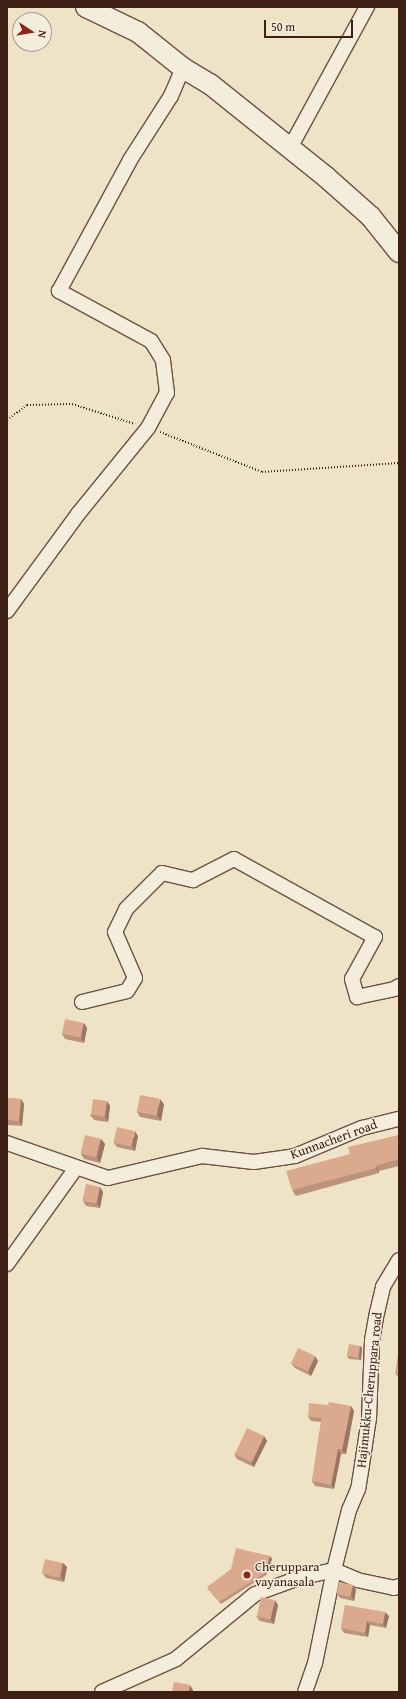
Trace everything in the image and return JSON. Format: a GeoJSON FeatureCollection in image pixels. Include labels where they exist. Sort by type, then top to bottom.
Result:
{"type":"FeatureCollection","features":[{"type":"Feature","properties":{"kind":"main road"},"geometry":{"type":"LineString","coordinates":[[86,7],[138,32],[183,68],[210,84],[290,148],[371,217],[399,252]]}},
{"type":"Feature","properties":{"kind":"street"},"geometry":{"type":"LineString","coordinates":[[290,148],[367,7]]}},
{"type":"Feature","properties":{"kind":"street"},"geometry":{"type":"LineString","coordinates":[[7,611],[78,514],[148,428],[167,393],[163,360],[151,341],[59,291],[126,166],[171,96],[183,68]]}},
{"type":"Feature","properties":{"kind":"street"},"geometry":{"type":"LineString","coordinates":[[82,1002],[127,991],[135,978],[115,932],[126,909],[162,873],[193,880],[234,859],[375,937],[352,980],[357,997],[394,989],[399,986]]}},
{"type":"Feature","properties":{"kind":"street","name":"Kunnacheri road"},"geometry":{"type":"LineString","coordinates":[[10,1144],[108,1178],[202,1156],[264,1162],[295,1156],[362,1128],[399,1119]]}},
{"type":"Feature","properties":{"kind":"street"},"geometry":{"type":"LineString","coordinates":[[7,1264],[76,1168]]}},
{"type":"Feature","properties":{"kind":"street","name":"Hajimukku-Cheruppara road"},"geometry":{"type":"LineString","coordinates":[[305,1692],[315,1664],[348,1510],[360,1481],[369,1418],[372,1341],[377,1312],[383,1287],[399,1260]]}},
{"type":"Feature","properties":{"kind":"street"},"geometry":{"type":"LineString","coordinates":[[102,1692],[176,1659],[255,1594],[299,1578],[334,1570],[357,1580],[394,1588],[399,1586]]}},
{"type":"Feature","properties":{"kind":"path"},"geometry":{"type":"LineString","coordinates":[[7,420],[27,404],[72,404],[148,428],[262,472],[399,464]]}},
{"type":"Feature","properties":{"kind":"building"},"geometry":{"type":"Polygon","coordinates":[[[65,1019],[84,1023],[80,1038],[62,1034],[65,1019]]]}},
{"type":"Feature","properties":{"kind":"building"},"geometry":{"type":"Polygon","coordinates":[[[140,1095],[160,1099],[156,1116],[137,1112],[140,1095]]]}},
{"type":"Feature","properties":{"kind":"building"},"geometry":{"type":"Polygon","coordinates":[[[7,1098],[21,1099],[19,1121],[7,1120],[7,1098]]]}},
{"type":"Feature","properties":{"kind":"building"},"geometry":{"type":"Polygon","coordinates":[[[93,1099],[107,1101],[105,1117],[91,1115],[93,1099]]]}},
{"type":"Feature","properties":{"kind":"building"},"geometry":{"type":"Polygon","coordinates":[[[117,1127],[135,1131],[131,1147],[113,1143],[117,1127]]]}},
{"type":"Feature","properties":{"kind":"building"},"geometry":{"type":"Polygon","coordinates":[[[85,1135],[101,1139],[96,1157],[80,1153],[85,1135]]]}},
{"type":"Feature","properties":{"kind":"building"},"geometry":{"type":"Polygon","coordinates":[[[399,1135],[399,1159],[375,1166],[376,1168],[292,1190],[286,1171],[350,1154],[348,1147],[399,1135]]]}},
{"type":"Feature","properties":{"kind":"building"},"geometry":{"type":"Polygon","coordinates":[[[86,1184],[100,1187],[96,1204],[82,1201],[86,1184]]]}},
{"type":"Feature","properties":{"kind":"building"},"geometry":{"type":"Polygon","coordinates":[[[349,1344],[360,1346],[358,1358],[347,1356],[349,1344]]]}},
{"type":"Feature","properties":{"kind":"building"},"geometry":{"type":"Polygon","coordinates":[[[298,1348],[315,1356],[308,1371],[291,1363],[298,1348]]]}},
{"type":"Feature","properties":{"kind":"building"},"geometry":{"type":"Polygon","coordinates":[[[398,1355],[399,1356],[399,1374],[395,1373],[398,1355]]]}},
{"type":"Feature","properties":{"kind":"building"},"geometry":{"type":"Polygon","coordinates":[[[329,1402],[351,1406],[342,1450],[338,1449],[331,1485],[312,1481],[322,1418],[308,1417],[309,1403],[328,1405],[329,1402]]]}},
{"type":"Feature","properties":{"kind":"building"},"geometry":{"type":"Polygon","coordinates":[[[247,1428],[264,1436],[252,1462],[235,1454],[247,1428]]]}},
{"type":"Feature","properties":{"kind":"building","name":"Cheruppara vayanasala"},"geometry":{"type":"Polygon","coordinates":[[[236,1548],[270,1556],[265,1573],[219,1602],[207,1587],[231,1569],[236,1548]]]}},
{"type":"Feature","properties":{"kind":"building"},"geometry":{"type":"Polygon","coordinates":[[[45,1559],[63,1563],[59,1578],[42,1574],[45,1559]]]}},
{"type":"Feature","properties":{"kind":"building"},"geometry":{"type":"Polygon","coordinates":[[[339,1582],[353,1585],[350,1597],[337,1594],[339,1582]]]}},
{"type":"Feature","properties":{"kind":"building"},"geometry":{"type":"Polygon","coordinates":[[[261,1597],[275,1600],[271,1619],[257,1617],[261,1597]]]}},
{"type":"Feature","properties":{"kind":"building"},"geometry":{"type":"Polygon","coordinates":[[[345,1605],[385,1612],[383,1624],[367,1621],[365,1633],[341,1628],[345,1605]]]}},
{"type":"Feature","properties":{"kind":"building"},"geometry":{"type":"Polygon","coordinates":[[[174,1682],[190,1685],[188,1692],[172,1692],[174,1682]]]}},
{"type":"Feature","properties":{"kind":"place","name":"Cheruppara vayanasala"},"geometry":{"type":"Point","coordinates":[247,1575]}}]}
